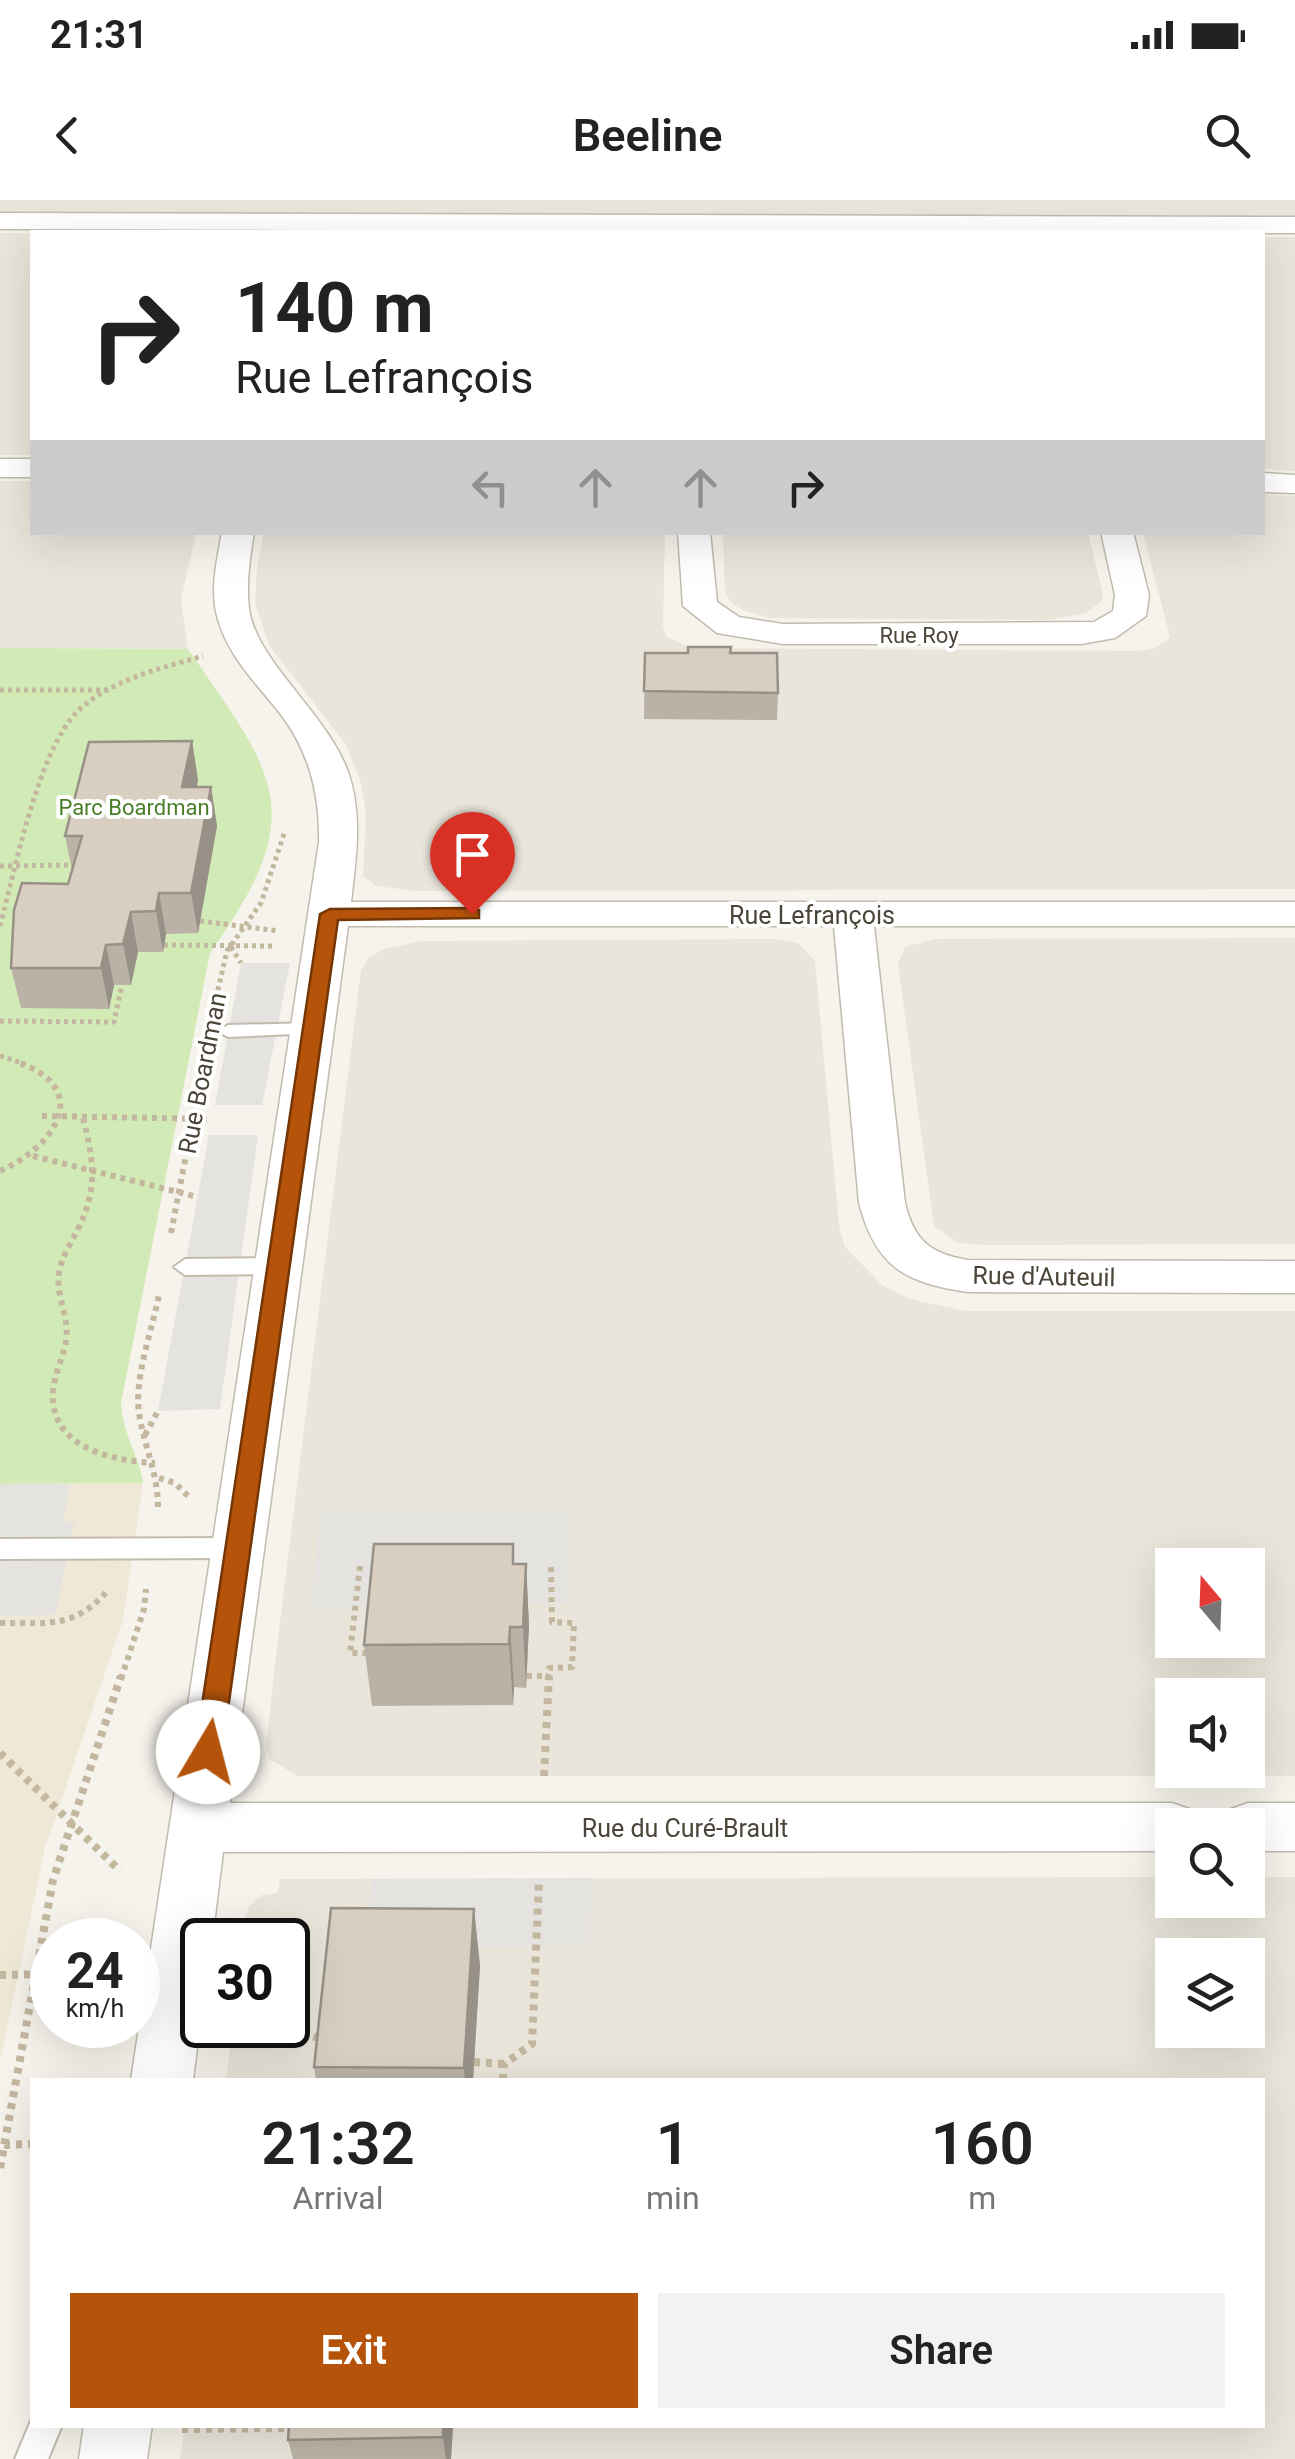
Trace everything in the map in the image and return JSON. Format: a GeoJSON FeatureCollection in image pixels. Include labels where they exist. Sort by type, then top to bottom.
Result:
{"type":"FeatureCollection","features":[{"type":"Feature","properties":{"kind":"street"},"geometry":{"type":"LineString","coordinates":[[0,221],[1295,225]]}},
{"type":"Feature","properties":{"kind":"street"},"geometry":{"type":"LineString","coordinates":[[0,468],[30,468]]}},
{"type":"Feature","properties":{"kind":"street"},"geometry":{"type":"LineString","coordinates":[[1265,482],[1295,484]]}},
{"type":"Feature","properties":{"kind":"street"},"geometry":{"type":"LineString","coordinates":[[162,2078],[312,1029],[310,924],[337,856],[336,798],[312,734],[240,639],[230,610],[228,582],[237,535]]}},
{"type":"Feature","properties":{"kind":"street","name":"Rue Roy"},"geometry":{"type":"LineString","coordinates":[[694,535],[697,596],[700,606],[712,617],[753,632],[811,635],[1050,635],[1103,631],[1120,624],[1133,606],[1118,535]]}},
{"type":"Feature","properties":{"kind":"street","name":"Rue Lefrançois"},"geometry":{"type":"LineString","coordinates":[[310,924],[853,915],[1295,914]]}},
{"type":"Feature","properties":{"kind":"street","name":"Rue d'Auteuil"},"geometry":{"type":"LineString","coordinates":[[853,915],[882,1204],[888,1232],[900,1250],[941,1273],[968,1276],[1295,1277]]}},
{"type":"Feature","properties":{"kind":"street","name":"Rue du Curé-Brault"},"geometry":{"type":"LineString","coordinates":[[197,1828],[1155,1827]]}},
{"type":"Feature","properties":{"kind":"street"},"geometry":{"type":"LineString","coordinates":[[1265,1827],[1295,1827]]}},
{"type":"Feature","properties":{"kind":"street"},"geometry":{"type":"LineString","coordinates":[[113,2459],[145,2428]]}},
{"type":"Feature","properties":{"kind":"lane"},"geometry":{"type":"LineString","coordinates":[[228,1031],[312,1029]]}},
{"type":"Feature","properties":{"kind":"lane"},"geometry":{"type":"LineString","coordinates":[[185,1267],[278,1266]]}},
{"type":"Feature","properties":{"kind":"lane"},"geometry":{"type":"LineString","coordinates":[[0,1548],[236,1548]]}},
{"type":"Feature","properties":{"kind":"lane"},"geometry":{"type":"LineString","coordinates":[[31,2459],[45,2428]]}},
{"type":"Feature","properties":{"kind":"path"},"geometry":{"type":"LineString","coordinates":[[0,926],[63,727],[110,690],[147,673],[209,654]]}},
{"type":"Feature","properties":{"kind":"path"},"geometry":{"type":"LineString","coordinates":[[0,690],[110,690]]}},
{"type":"Feature","properties":{"kind":"path","name":"Rue Boardman"},"geometry":{"type":"LineString","coordinates":[[215,1004],[230,946],[260,903],[280,855],[285,814]]}},
{"type":"Feature","properties":{"kind":"path"},"geometry":{"type":"LineString","coordinates":[[0,866],[77,865]]}},
{"type":"Feature","properties":{"kind":"path"},"geometry":{"type":"LineString","coordinates":[[200,921],[244,926],[310,924]]}},
{"type":"Feature","properties":{"kind":"path"},"geometry":{"type":"LineString","coordinates":[[164,945],[276,946]]}},
{"type":"Feature","properties":{"kind":"path"},"geometry":{"type":"LineString","coordinates":[[230,946],[241,963]]}},
{"type":"Feature","properties":{"kind":"path"},"geometry":{"type":"LineString","coordinates":[[0,1021],[114,1022],[122,985]]}},
{"type":"Feature","properties":{"kind":"path","name":"Rue Boardman"},"geometry":{"type":"LineString","coordinates":[[168,1251],[208,1043]]}},
{"type":"Feature","properties":{"kind":"path"},"geometry":{"type":"LineString","coordinates":[[0,1056],[48,1077],[59,1092],[61,1118],[49,1139],[31,1156],[0,1171]]}},
{"type":"Feature","properties":{"kind":"path"},"geometry":{"type":"LineString","coordinates":[[42,1116],[212,1119]]}},
{"type":"Feature","properties":{"kind":"path"},"geometry":{"type":"LineString","coordinates":[[83,1118],[96,1172],[86,1214],[59,1268],[57,1287],[66,1335],[52,1400],[57,1420],[64,1429],[98,1455],[124,1463],[155,1463]]}},
{"type":"Feature","properties":{"kind":"path"},"geometry":{"type":"LineString","coordinates":[[31,1156],[198,1197]]}},
{"type":"Feature","properties":{"kind":"path"},"geometry":{"type":"LineString","coordinates":[[157,1520],[158,1478],[139,1412],[140,1387],[160,1290]]}},
{"type":"Feature","properties":{"kind":"path"},"geometry":{"type":"LineString","coordinates":[[145,1434],[158,1412]]}},
{"type":"Feature","properties":{"kind":"path"},"geometry":{"type":"LineString","coordinates":[[158,1478],[185,1491],[195,1507]]}},
{"type":"Feature","properties":{"kind":"path"},"geometry":{"type":"LineString","coordinates":[[360,1566],[350,1653],[378,1654]]}},
{"type":"Feature","properties":{"kind":"path"},"geometry":{"type":"LineString","coordinates":[[544,1779],[549,1668],[572,1668],[574,1623],[552,1622],[551,1566]]}},
{"type":"Feature","properties":{"kind":"path"},"geometry":{"type":"LineString","coordinates":[[46,1918],[70,1824],[144,1609],[148,1578]]}},
{"type":"Feature","properties":{"kind":"path"},"geometry":{"type":"LineString","coordinates":[[0,1623],[73,1621],[90,1614],[111,1586]]}},
{"type":"Feature","properties":{"kind":"path"},"geometry":{"type":"LineString","coordinates":[[527,1676],[548,1676]]}},
{"type":"Feature","properties":{"kind":"path"},"geometry":{"type":"LineString","coordinates":[[0,1753],[120,1871]]}},
{"type":"Feature","properties":{"kind":"path"},"geometry":{"type":"LineString","coordinates":[[474,2062],[504,2064],[532,2044],[540,1878]]}},
{"type":"Feature","properties":{"kind":"path"},"geometry":{"type":"LineString","coordinates":[[0,1975],[30,1975]]}},
{"type":"Feature","properties":{"kind":"path"},"geometry":{"type":"LineString","coordinates":[[0,2168],[30,2005]]}},
{"type":"Feature","properties":{"kind":"path"},"geometry":{"type":"LineString","coordinates":[[310,2035],[333,2042]]}},
{"type":"Feature","properties":{"kind":"path"},"geometry":{"type":"LineString","coordinates":[[503,2078],[504,2064]]}},
{"type":"Feature","properties":{"kind":"path"},"geometry":{"type":"LineString","coordinates":[[2,2145],[30,2144]]}},
{"type":"Feature","properties":{"kind":"shaded area"},"geometry":{"type":"Polygon","coordinates":[[[0,200],[1295,200],[1295,218],[0,215],[0,200]]]}},
{"type":"Feature","properties":{"kind":"shaded area"},"geometry":{"type":"Polygon","coordinates":[[[0,233],[30,233],[30,455],[0,455],[0,233]]]}},
{"type":"Feature","properties":{"kind":"shaded area"},"geometry":{"type":"Polygon","coordinates":[[[1265,237],[1295,237],[1295,471],[1265,469],[1265,237]]]}},
{"type":"Feature","properties":{"kind":"shaded area"},"geometry":{"type":"Polygon","coordinates":[[[0,481],[30,481],[30,535],[196,535],[181,600],[188,649],[0,648],[0,481]]]}},
{"type":"Feature","properties":{"kind":"shaded area"},"geometry":{"type":"Polygon","coordinates":[[[1265,495],[1295,496],[1295,889],[417,891],[376,886],[363,876],[366,814],[361,783],[346,745],[269,645],[255,604],[257,565],[264,535],[665,535],[663,626],[666,636],[690,648],[1140,651],[1155,648],[1170,637],[1144,535],[1265,535],[1265,495]]]}},
{"type":"Feature","properties":{"kind":"shaded area"},"geometry":{"type":"Polygon","coordinates":[[[723,535],[1088,535],[1103,594],[1102,601],[1086,613],[1049,620],[769,618],[740,609],[725,591],[723,535]]]}},
{"type":"Feature","properties":{"kind":"shaded area"},"geometry":{"type":"Polygon","coordinates":[[[1295,938],[1295,1244],[985,1245],[958,1243],[934,1226],[898,964],[905,947],[934,939],[1295,938]]]}},
{"type":"Feature","properties":{"kind":"shaded area"},"geometry":{"type":"Polygon","coordinates":[[[772,939],[798,943],[815,961],[839,1225],[845,1247],[882,1285],[910,1299],[966,1311],[1295,1311],[1295,1776],[1265,1776],[1265,1678],[1155,1678],[1155,1776],[297,1776],[270,1759],[266,1747],[278,1638],[361,970],[370,956],[421,941],[772,939]]]}},
{"type":"Feature","properties":{"kind":"shaded area"},"geometry":{"type":"Polygon","coordinates":[[[241,963],[290,963],[262,1105],[215,1105],[241,963]]]}},
{"type":"Feature","properties":{"kind":"shaded area"},"geometry":{"type":"Polygon","coordinates":[[[209,1135],[258,1135],[220,1409],[158,1411],[209,1135]]]}},
{"type":"Feature","properties":{"kind":"shaded area"},"geometry":{"type":"Polygon","coordinates":[[[143,1483],[123,1620],[45,1848],[0,2061],[0,1484],[143,1483]]]}},
{"type":"Feature","properties":{"kind":"shaded area"},"geometry":{"type":"Polygon","coordinates":[[[0,1484],[70,1484],[63,1521],[74,1522],[55,1615],[0,1616],[0,1484]]]}},
{"type":"Feature","properties":{"kind":"shaded area"},"geometry":{"type":"Polygon","coordinates":[[[569,1512],[568,1603],[311,1608],[320,1513],[569,1512]]]}},
{"type":"Feature","properties":{"kind":"shaded area"},"geometry":{"type":"Polygon","coordinates":[[[1155,1877],[1155,1918],[1265,1918],[1265,1877],[1295,1877],[1295,2459],[180,2459],[185,2428],[1265,2428],[1265,2078],[226,2078],[230,2048],[310,2048],[310,1918],[246,1918],[248,1907],[262,1895],[278,1893],[280,1879],[1155,1877]]]}},
{"type":"Feature","properties":{"kind":"shaded area"},"geometry":{"type":"Polygon","coordinates":[[[592,1878],[590,1946],[481,1947],[480,1966],[365,1965],[372,1879],[592,1878]]]}},
{"type":"Feature","properties":{"kind":"green space","name":"Parc Boardman"},"geometry":{"type":"Polygon","coordinates":[[[0,648],[188,649],[243,731],[261,765],[270,797],[271,829],[261,865],[210,953],[121,1403],[143,1483],[0,1484],[0,648]]]}},
{"type":"Feature","properties":{"kind":"building"},"geometry":{"type":"Polygon","coordinates":[[[688,647],[731,647],[730,653],[777,653],[778,693],[644,691],[645,653],[688,653],[688,647]]]}},
{"type":"Feature","properties":{"kind":"building"},"geometry":{"type":"Polygon","coordinates":[[[192,741],[182,787],[211,787],[191,893],[159,893],[156,911],[131,912],[123,944],[106,945],[101,968],[11,968],[14,910],[22,883],[68,884],[82,836],[65,836],[89,742],[192,741]]]}},
{"type":"Feature","properties":{"kind":"building"},"geometry":{"type":"Polygon","coordinates":[[[374,1544],[513,1544],[513,1564],[526,1564],[523,1627],[510,1627],[509,1644],[364,1645],[374,1544]]]}},
{"type":"Feature","properties":{"kind":"building"},"geometry":{"type":"Polygon","coordinates":[[[331,1908],[474,1909],[464,2068],[314,2067],[331,1908]]]}},
{"type":"Feature","properties":{"kind":"building"},"geometry":{"type":"Polygon","coordinates":[[[289,2428],[443,2428],[443,2437],[288,2440],[289,2428]]]}},
{"type":"Feature","properties":{"kind":"route"},"geometry":{"type":"LineString","coordinates":[[208,1752],[330,914],[472,914]]}}]}
